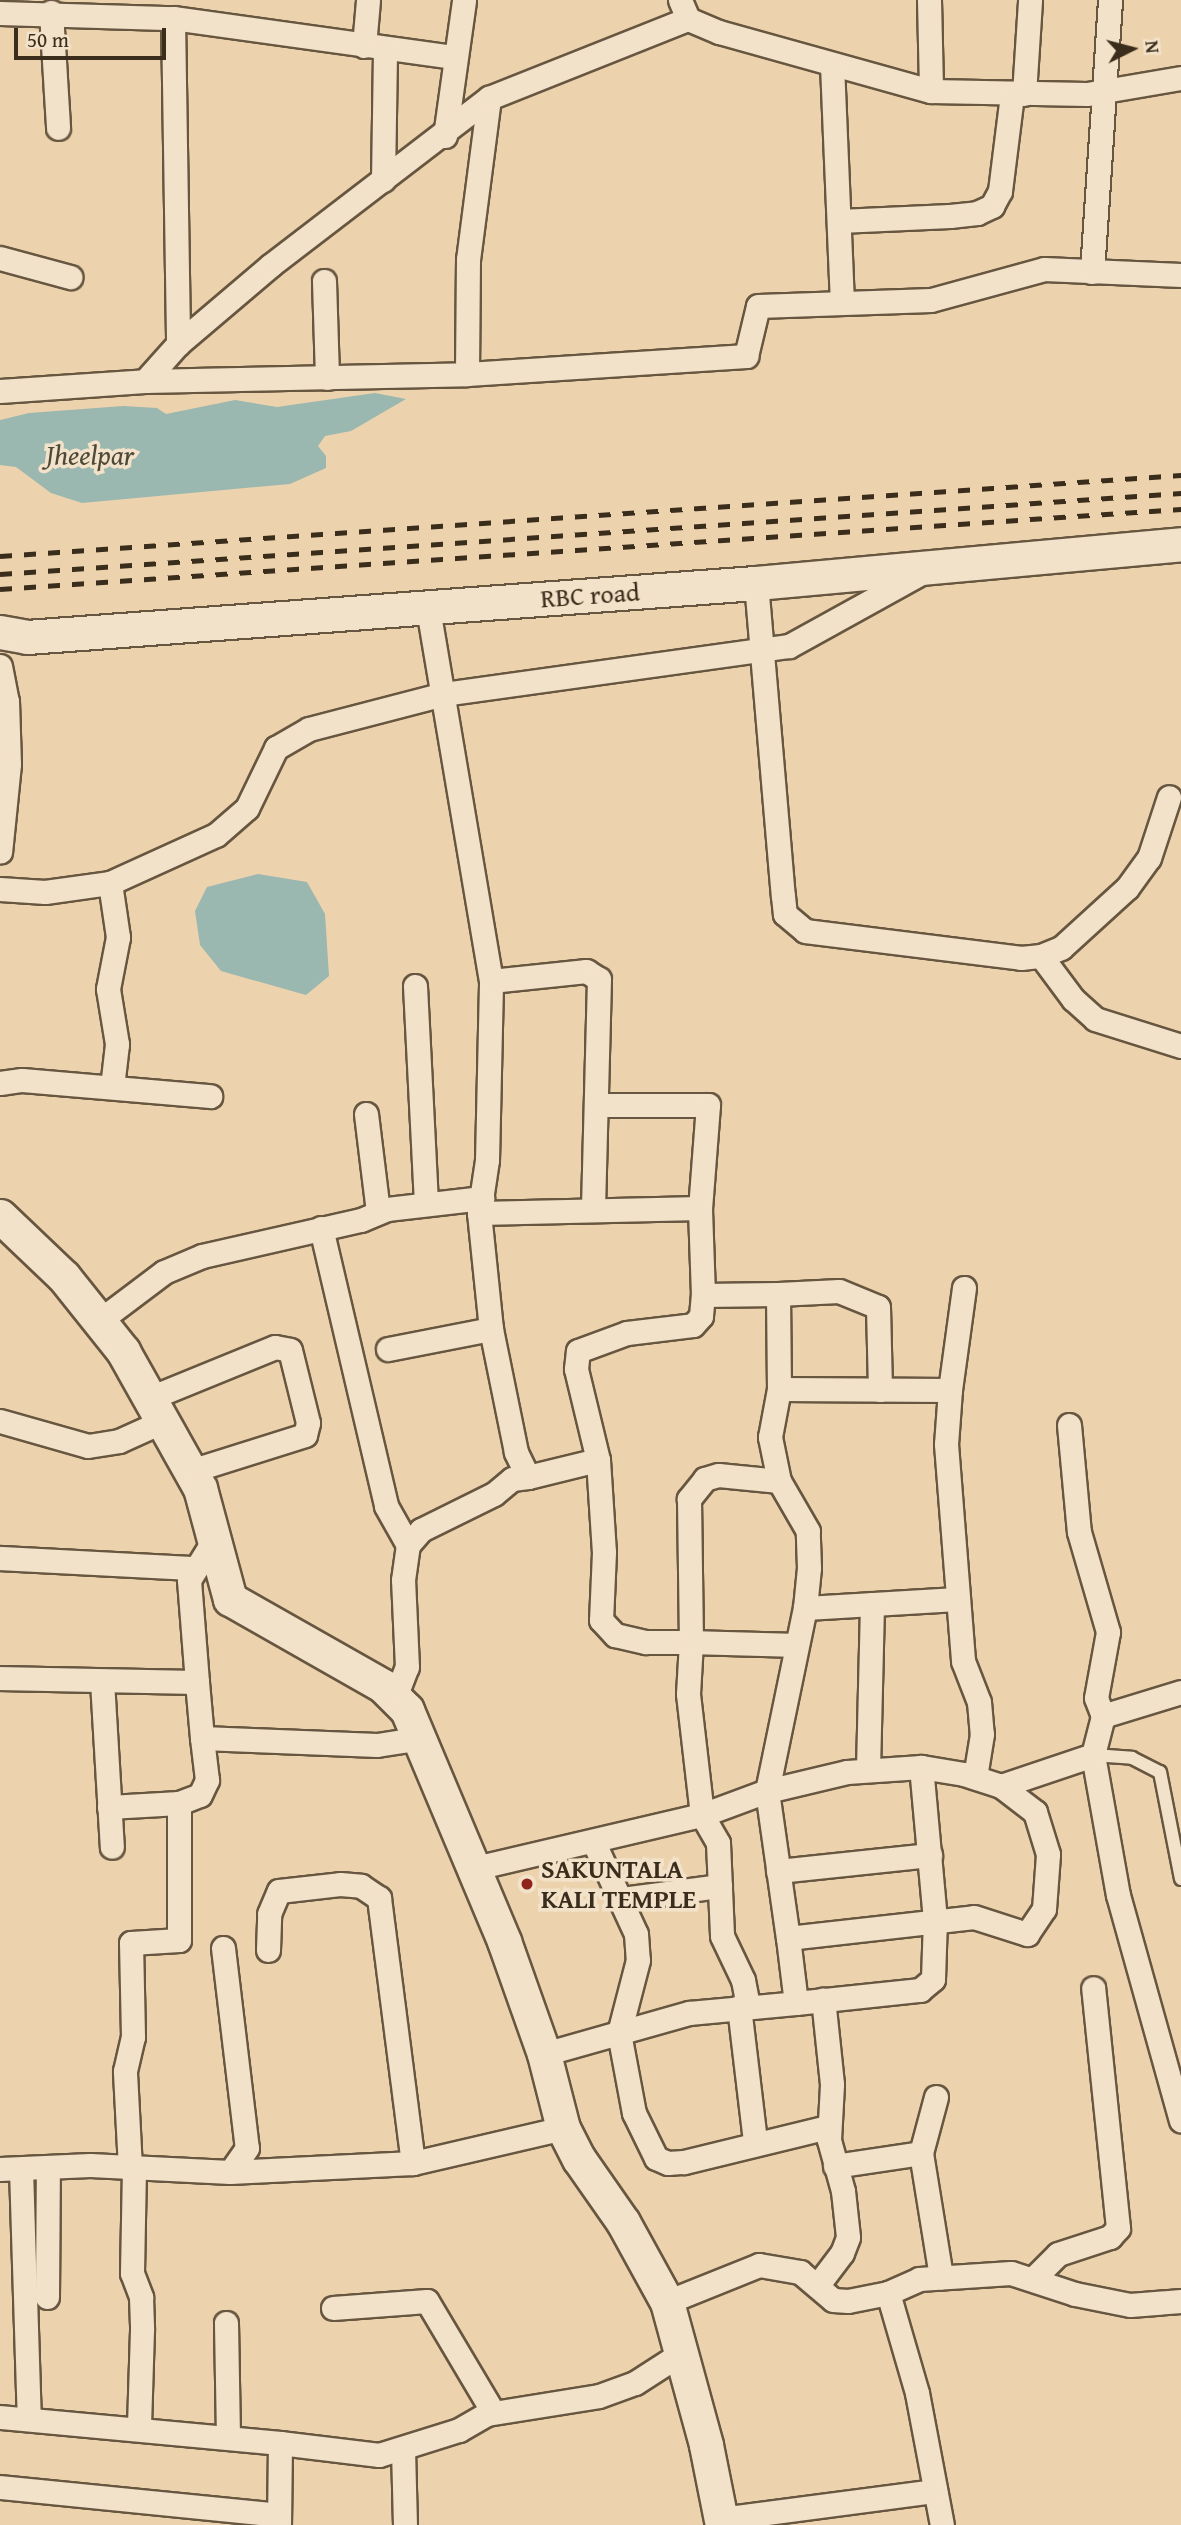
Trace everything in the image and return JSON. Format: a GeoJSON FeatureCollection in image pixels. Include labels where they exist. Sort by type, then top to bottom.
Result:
{"type":"FeatureCollection","features":[{"type":"Feature","properties":{"kind":"street"},"geometry":{"type":"LineString","coordinates":[[368,0],[383,180]]}},
{"type":"Feature","properties":{"kind":"street"},"geometry":{"type":"LineString","coordinates":[[444,135],[464,0]]}},
{"type":"Feature","properties":{"kind":"street"},"geometry":{"type":"LineString","coordinates":[[929,0],[931,91]]}},
{"type":"Feature","properties":{"kind":"street"},"geometry":{"type":"LineString","coordinates":[[839,221],[950,216],[977,213],[992,206],[1000,191],[1018,94],[1030,0]]}},
{"type":"Feature","properties":{"kind":"street"},"geometry":{"type":"LineString","coordinates":[[1093,272],[1107,93],[1110,0]]}},
{"type":"Feature","properties":{"kind":"street"},"geometry":{"type":"LineString","coordinates":[[0,13],[129,7],[173,18],[454,57]]}},
{"type":"Feature","properties":{"kind":"street"},"geometry":{"type":"LineString","coordinates":[[145,381],[178,344],[306,236],[444,135],[489,98],[684,9],[719,33],[931,91],[1107,93],[1181,78]]}},
{"type":"Feature","properties":{"kind":"street"},"geometry":{"type":"LineString","coordinates":[[51,12],[58,128]]}},
{"type":"Feature","properties":{"kind":"street"},"geometry":{"type":"LineString","coordinates":[[173,18],[178,344]]}},
{"type":"Feature","properties":{"kind":"street"},"geometry":{"type":"LineString","coordinates":[[832,65],[842,303]]}},
{"type":"Feature","properties":{"kind":"street"},"geometry":{"type":"LineString","coordinates":[[467,374],[468,258],[489,98]]}},
{"type":"Feature","properties":{"kind":"street"},"geometry":{"type":"LineString","coordinates":[[0,258],[70,277]]}},
{"type":"Feature","properties":{"kind":"street"},"geometry":{"type":"LineString","coordinates":[[0,391],[145,381],[467,374],[746,356],[758,306],[931,300],[1044,269],[1181,275]]}},
{"type":"Feature","properties":{"kind":"street"},"geometry":{"type":"LineString","coordinates":[[324,281],[327,378]]}},
{"type":"Feature","properties":{"kind":"street","name":"RBC road"},"geometry":{"type":"LineString","coordinates":[[9,638],[756,583],[1181,544]]}},
{"type":"Feature","properties":{"kind":"street"},"geometry":{"type":"LineString","coordinates":[[0,889],[45,892],[110,883],[238,821],[276,748],[309,729],[443,694],[763,651],[814,635],[928,568]]}},
{"type":"Feature","properties":{"kind":"street"},"geometry":{"type":"LineString","coordinates":[[756,583],[783,896],[791,923],[805,931],[1021,958],[1041,956],[1061,948],[1127,888],[1149,859],[1169,797]]}},
{"type":"Feature","properties":{"kind":"street"},"geometry":{"type":"LineString","coordinates":[[428,607],[491,981],[490,1104],[481,1205],[491,1329],[516,1452],[528,1477]]}},
{"type":"Feature","properties":{"kind":"street"},"geometry":{"type":"LineString","coordinates":[[0,666],[7,701],[0,852]]}},
{"type":"Feature","properties":{"kind":"street"},"geometry":{"type":"LineString","coordinates":[[110,883],[118,937],[108,989],[117,1044],[112,1087]]}},
{"type":"Feature","properties":{"kind":"street"},"geometry":{"type":"LineString","coordinates":[[1041,956],[1073,999],[1095,1019],[1181,1046]]}},
{"type":"Feature","properties":{"kind":"street"},"geometry":{"type":"LineString","coordinates":[[491,981],[594,973],[601,990],[593,1208]]}},
{"type":"Feature","properties":{"kind":"street"},"geometry":{"type":"LineString","coordinates":[[415,986],[426,1203]]}},
{"type":"Feature","properties":{"kind":"street"},"geometry":{"type":"LineString","coordinates":[[0,1083],[22,1080],[210,1096]]}},
{"type":"Feature","properties":{"kind":"street"},"geometry":{"type":"LineString","coordinates":[[596,1105],[708,1105],[700,1208],[703,1295],[701,1316],[693,1325],[627,1333],[578,1351],[576,1369],[598,1460],[604,1552],[601,1620],[615,1635],[646,1643],[796,1645]]}},
{"type":"Feature","properties":{"kind":"street"},"geometry":{"type":"LineString","coordinates":[[366,1114],[378,1212]]}},
{"type":"Feature","properties":{"kind":"street"},"geometry":{"type":"LineString","coordinates":[[99,1321],[164,1272],[202,1256],[378,1212],[426,1203],[700,1208]]}},
{"type":"Feature","properties":{"kind":"street"},"geometry":{"type":"LineString","coordinates":[[0,1216],[64,1277],[99,1321],[157,1409],[205,1504],[203,1556],[189,1580],[189,1614],[205,1789],[179,1803],[109,1807]]}},
{"type":"Feature","properties":{"kind":"street"},"geometry":{"type":"LineString","coordinates":[[321,1228],[386,1506],[408,1545]]}},
{"type":"Feature","properties":{"kind":"street"},"geometry":{"type":"LineString","coordinates":[[964,1288],[950,1390],[946,1444],[962,1661],[979,1702],[982,1734],[975,1777]]}},
{"type":"Feature","properties":{"kind":"street"},"geometry":{"type":"LineString","coordinates":[[703,1295],[839,1291],[878,1307],[880,1390]]}},
{"type":"Feature","properties":{"kind":"street"},"geometry":{"type":"LineString","coordinates":[[778,1294],[779,1389],[770,1437],[779,1481],[808,1531],[805,1608],[767,1791],[796,2003]]}},
{"type":"Feature","properties":{"kind":"street"},"geometry":{"type":"LineString","coordinates":[[388,1349],[491,1329]]}},
{"type":"Feature","properties":{"kind":"street"},"geometry":{"type":"LineString","coordinates":[[0,1421],[88,1446],[119,1441],[157,1409],[275,1347],[290,1350],[308,1423],[305,1435],[191,1472]]}},
{"type":"Feature","properties":{"kind":"street"},"geometry":{"type":"LineString","coordinates":[[779,1389],[950,1390]]}},
{"type":"Feature","properties":{"kind":"street"},"geometry":{"type":"LineString","coordinates":[[1069,1425],[1079,1532],[1108,1632],[1096,1698],[1103,1716],[1093,1755],[1118,1895],[1181,2120]]}},
{"type":"Feature","properties":{"kind":"street"},"geometry":{"type":"LineString","coordinates":[[396,1695],[407,1667],[403,1580],[408,1545],[421,1530],[494,1494],[512,1479],[598,1460]]}},
{"type":"Feature","properties":{"kind":"street"},"geometry":{"type":"LineString","coordinates":[[755,2142],[743,1980],[722,1936],[718,1843],[702,1815],[688,1695],[691,1642],[689,1499],[705,1479],[718,1475],[779,1481]]}},
{"type":"Feature","properties":{"kind":"street"},"geometry":{"type":"LineString","coordinates":[[0,1558],[203,1556]]}},
{"type":"Feature","properties":{"kind":"street"},"geometry":{"type":"LineString","coordinates":[[203,1556],[243,1611],[396,1695],[422,1738],[471,1869],[504,1941],[544,2054],[563,2128],[579,2159],[624,2222],[667,2302],[721,2522],[935,2491]]}},
{"type":"Feature","properties":{"kind":"street"},"geometry":{"type":"LineString","coordinates":[[805,1608],[958,1599]]}},
{"type":"Feature","properties":{"kind":"street"},"geometry":{"type":"LineString","coordinates":[[868,1769],[872,1604]]}},
{"type":"Feature","properties":{"kind":"street"},"geometry":{"type":"LineString","coordinates":[[0,1678],[197,1682]]}},
{"type":"Feature","properties":{"kind":"street"},"geometry":{"type":"LineString","coordinates":[[102,1681],[112,1847]]}},
{"type":"Feature","properties":{"kind":"street"},"geometry":{"type":"LineString","coordinates":[[1103,1716],[1181,1692]]}},
{"type":"Feature","properties":{"kind":"street"},"geometry":{"type":"LineString","coordinates":[[202,1738],[377,1745],[422,1738]]}},
{"type":"Feature","properties":{"kind":"street"},"geometry":{"type":"LineString","coordinates":[[1001,1786],[1093,1755]]}},
{"type":"Feature","properties":{"kind":"street"},"geometry":{"type":"LineString","coordinates":[[544,2054],[689,2013],[929,1986],[935,1968],[935,1920],[921,1767]]}},
{"type":"Feature","properties":{"kind":"street"},"geometry":{"type":"LineString","coordinates":[[471,1869],[594,1843],[702,1815],[808,1779],[868,1769],[921,1767],[975,1777],[1001,1786],[1035,1812],[1048,1854],[1044,1909],[1027,1934],[974,1917],[788,1938]]}},
{"type":"Feature","properties":{"kind":"street"},"geometry":{"type":"LineString","coordinates":[[139,2428],[141,2297],[132,2273],[132,2168],[125,2071],[133,2037],[131,1943],[179,1940],[179,1803]]}},
{"type":"Feature","properties":{"kind":"street"},"geometry":{"type":"LineString","coordinates":[[594,1843],[622,1899],[639,1947],[619,2033],[634,2113],[656,2158],[668,2163],[684,2162],[755,2142],[828,2127]]}},
{"type":"Feature","properties":{"kind":"street"},"geometry":{"type":"LineString","coordinates":[[778,1871],[930,1855]]}},
{"type":"Feature","properties":{"kind":"street"},"geometry":{"type":"LineString","coordinates":[[268,1950],[269,1914],[279,1891],[340,1884],[361,1886],[379,1898],[413,2163]]}},
{"type":"Feature","properties":{"kind":"street"},"geometry":{"type":"LineString","coordinates":[[622,1899],[720,1886]]}},
{"type":"Feature","properties":{"kind":"street"},"geometry":{"type":"LineString","coordinates":[[223,1948],[247,2148],[230,2172]]}},
{"type":"Feature","properties":{"kind":"street"},"geometry":{"type":"LineString","coordinates":[[1033,2279],[1058,2254],[1110,2237],[1118,2228],[1093,1988]]}},
{"type":"Feature","properties":{"kind":"street"},"geometry":{"type":"LineString","coordinates":[[817,2286],[842,2253],[848,2236],[828,2127],[832,2084],[823,1999]]}},
{"type":"Feature","properties":{"kind":"street"},"geometry":{"type":"LineString","coordinates":[[936,2097],[921,2153],[942,2277]]}},
{"type":"Feature","properties":{"kind":"street"},"geometry":{"type":"LineString","coordinates":[[29,2417],[10,2169],[132,2168],[230,2172],[413,2163],[563,2128]]}},
{"type":"Feature","properties":{"kind":"street"},"geometry":{"type":"LineString","coordinates":[[835,2166],[921,2153]]}},
{"type":"Feature","properties":{"kind":"street"},"geometry":{"type":"LineString","coordinates":[[47,2297],[48,2168]]}},
{"type":"Feature","properties":{"kind":"street"},"geometry":{"type":"LineString","coordinates":[[667,2302],[759,2265],[800,2272],[833,2300],[888,2293],[919,2279],[1011,2273],[1075,2294],[1130,2305],[1181,2301]]}},
{"type":"Feature","properties":{"kind":"street"},"geometry":{"type":"LineString","coordinates":[[888,2293],[917,2393],[942,2525]]}},
{"type":"Feature","properties":{"kind":"street"},"geometry":{"type":"LineString","coordinates":[[333,2308],[427,2301],[493,2412]]}},
{"type":"Feature","properties":{"kind":"street"},"geometry":{"type":"LineString","coordinates":[[226,2323],[228,2437]]}},
{"type":"Feature","properties":{"kind":"street"},"geometry":{"type":"LineString","coordinates":[[0,2417],[29,2417],[139,2428],[380,2455],[403,2449],[493,2412],[599,2396],[635,2383],[680,2354]]}},
{"type":"Feature","properties":{"kind":"street"},"geometry":{"type":"LineString","coordinates":[[0,2487],[279,2520],[280,2443]]}},
{"type":"Feature","properties":{"kind":"street"},"geometry":{"type":"LineString","coordinates":[[403,2449],[405,2525]]}},
{"type":"Feature","properties":{"kind":"lane"},"geometry":{"type":"LineString","coordinates":[[1093,1755],[1132,1758],[1160,1772],[1181,1879]]}},
{"type":"Feature","properties":{"kind":"water","name":"Jheelpar"},"geometry":{"type":"Polygon","coordinates":[[[375,393],[406,399],[351,431],[325,436],[318,446],[326,456],[326,468],[290,484],[82,503],[51,493],[16,467],[0,465],[0,420],[29,413],[123,406],[157,408],[166,414],[235,400],[277,407],[375,393]]]}},
{"type":"Feature","properties":{"kind":"water"},"geometry":{"type":"Polygon","coordinates":[[[258,874],[307,882],[325,914],[329,976],[306,995],[221,971],[200,945],[195,911],[207,887],[258,874]]]}},
{"type":"Feature","properties":{"kind":"railway"},"geometry":{"type":"LineString","coordinates":[[0,556],[1181,475]]}},
{"type":"Feature","properties":{"kind":"railway"},"geometry":{"type":"LineString","coordinates":[[0,574],[1181,493]]}},
{"type":"Feature","properties":{"kind":"railway"},"geometry":{"type":"LineString","coordinates":[[0,589],[1181,509]]}},
{"type":"Feature","properties":{"kind":"place","name":"SAKUNTALA KALI TEMPLE"},"geometry":{"type":"Point","coordinates":[527,1884]}}]}
